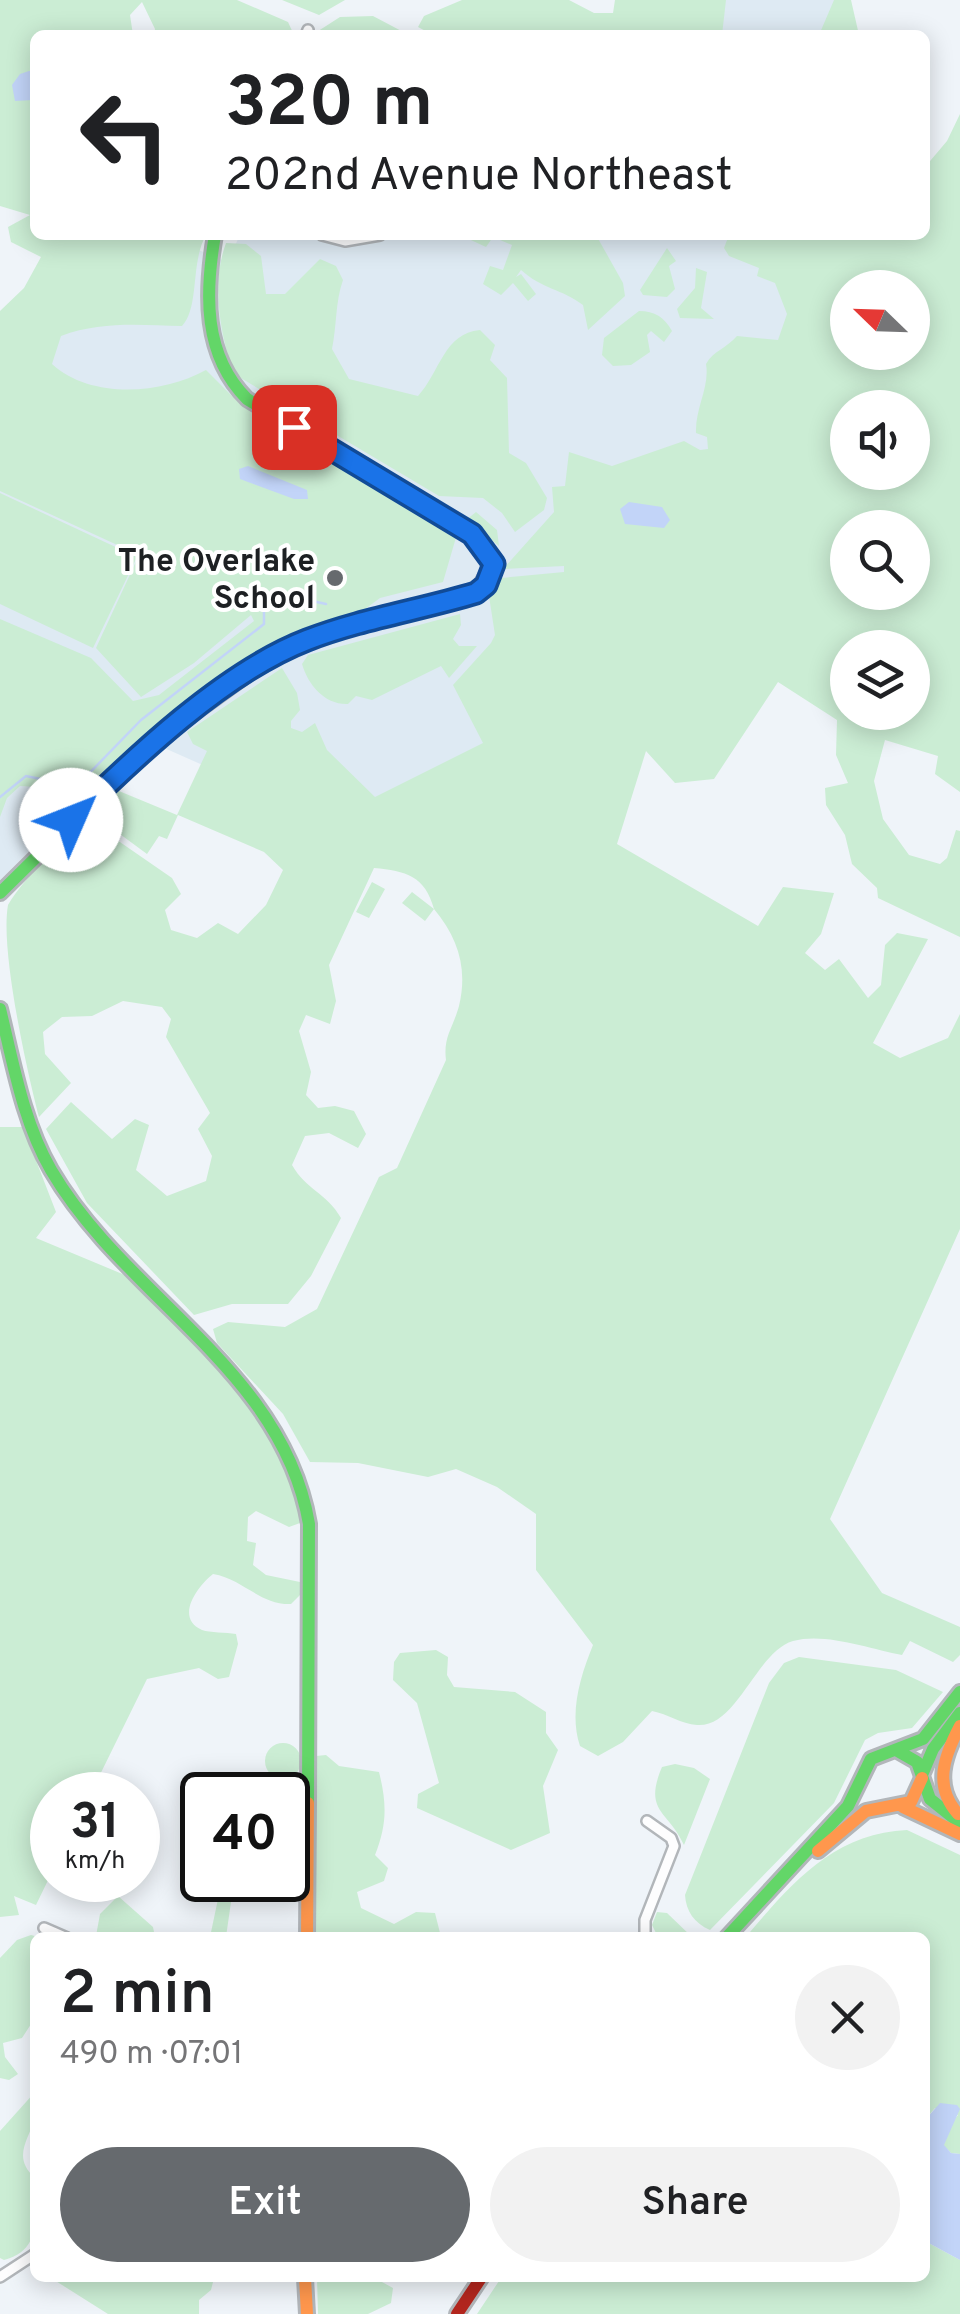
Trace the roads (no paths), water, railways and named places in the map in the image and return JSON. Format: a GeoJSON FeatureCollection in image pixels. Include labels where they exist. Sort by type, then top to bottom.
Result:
{"type":"FeatureCollection","features":[{"type":"Feature","properties":{"kind":"street"},"geometry":{"type":"LineString","coordinates":[[0,892],[150,745],[259,666],[304,641],[476,593],[486,585],[494,564],[472,534],[235,390],[220,366],[212,325],[208,273],[214,240]]}},
{"type":"Feature","properties":{"kind":"street"},"geometry":{"type":"LineString","coordinates":[[0,1009],[20,1092],[50,1169],[105,1242],[189,1326],[274,1426],[302,1482],[309,1524],[307,1932]]}},
{"type":"Feature","properties":{"kind":"street"},"geometry":{"type":"LineString","coordinates":[[787,1877],[848,1806],[870,1759],[923,1739],[960,1692]]}},
{"type":"Feature","properties":{"kind":"street"},"geometry":{"type":"LineString","coordinates":[[904,1807],[918,1796],[933,1749],[960,1713]]}},
{"type":"Feature","properties":{"kind":"street"},"geometry":{"type":"LineString","coordinates":[[960,1726],[947,1752],[941,1781],[946,1800],[960,1819]]}},
{"type":"Feature","properties":{"kind":"street"},"geometry":{"type":"LineString","coordinates":[[896,1750],[911,1756],[936,1806],[960,1819]]}},
{"type":"Feature","properties":{"kind":"street"},"geometry":{"type":"LineString","coordinates":[[863,1776],[868,1795],[884,1808]]}},
{"type":"Feature","properties":{"kind":"street"},"geometry":{"type":"LineString","coordinates":[[732,1932],[787,1877],[858,1816],[904,1807],[960,1834]]}},
{"type":"Feature","properties":{"kind":"street"},"geometry":{"type":"LineString","coordinates":[[645,1932],[646,1920],[674,1846],[670,1838],[647,1821]]}},
{"type":"Feature","properties":{"kind":"street"},"geometry":{"type":"LineString","coordinates":[[44,1928],[53,1932]]}},
{"type":"Feature","properties":{"kind":"street"},"geometry":{"type":"LineString","coordinates":[[0,2277],[30,2257]]}},
{"type":"Feature","properties":{"kind":"street"},"geometry":{"type":"LineString","coordinates":[[305,2282],[307,2314]]}},
{"type":"Feature","properties":{"kind":"street"},"geometry":{"type":"LineString","coordinates":[[457,2314],[478,2282]]}},
{"type":"Feature","properties":{"kind":"water"},"geometry":{"type":"Polygon","coordinates":[[[30,71],[30,100],[15,101],[12,85],[20,74],[30,71]]]}},
{"type":"Feature","properties":{"kind":"water"},"geometry":{"type":"Polygon","coordinates":[[[248,466],[307,490],[308,499],[294,499],[240,479],[239,469],[248,466]]]}},
{"type":"Feature","properties":{"kind":"water"},"geometry":{"type":"Polygon","coordinates":[[[629,502],[662,507],[670,520],[664,528],[625,524],[620,509],[629,502]]]}},
{"type":"Feature","properties":{"kind":"water"},"geometry":{"type":"Polygon","coordinates":[[[940,2103],[960,2109],[944,2145],[951,2153],[960,2154],[960,2260],[930,2244],[930,2114],[940,2103]]]}},
{"type":"Feature","properties":{"kind":"waterway"},"geometry":{"type":"LineString","coordinates":[[66,786],[74,789],[141,720],[264,624],[264,600],[276,593],[326,604]]}},
{"type":"Feature","properties":{"kind":"waterway"},"geometry":{"type":"LineString","coordinates":[[0,797],[26,776],[60,783]]}},
{"type":"Feature","properties":{"kind":"place","name":"The Overlake School"},"geometry":{"type":"Point","coordinates":[335,578]}}]}
